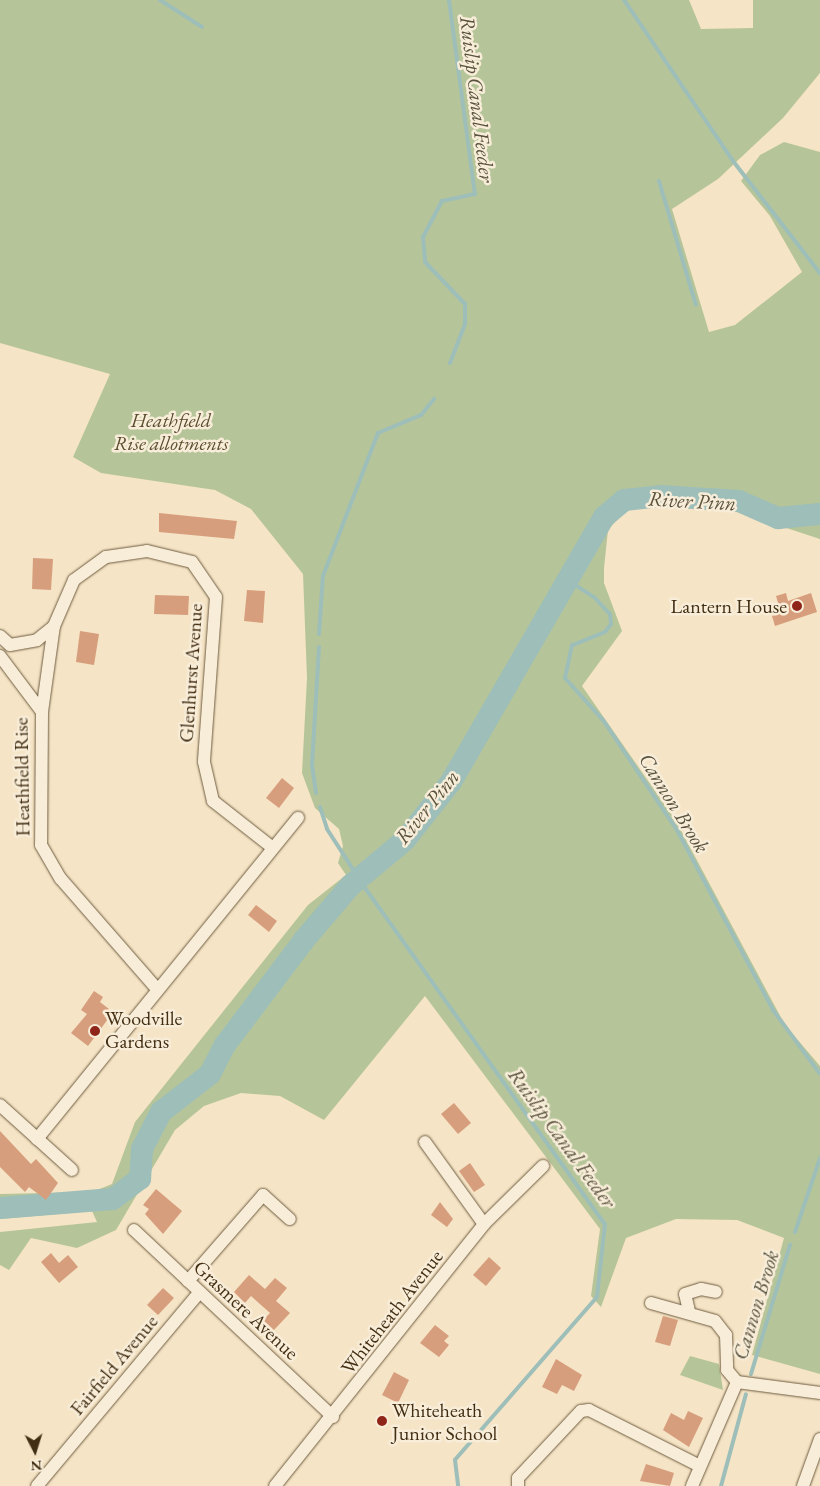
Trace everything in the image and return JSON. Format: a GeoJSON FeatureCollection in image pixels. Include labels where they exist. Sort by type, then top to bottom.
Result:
{"type":"FeatureCollection","features":[{"type":"Feature","properties":{"kind":"street","name":"Glenhurst Avenue"},"geometry":{"type":"LineString","coordinates":[[42,712],[54,626],[74,580],[106,558],[147,550],[192,562],[216,597],[204,762],[213,801],[273,848]]}},
{"type":"Feature","properties":{"kind":"street"},"geometry":{"type":"LineString","coordinates":[[0,636],[10,644],[37,640],[54,626]]}},
{"type":"Feature","properties":{"kind":"street","name":"Heathfield Rise"},"geometry":{"type":"LineString","coordinates":[[0,656],[42,712],[41,845],[61,879],[158,990]]}},
{"type":"Feature","properties":{"kind":"street"},"geometry":{"type":"LineString","coordinates":[[37,1138],[298,818]]}},
{"type":"Feature","properties":{"kind":"street"},"geometry":{"type":"LineString","coordinates":[[0,1105],[72,1170]]}},
{"type":"Feature","properties":{"kind":"street"},"geometry":{"type":"LineString","coordinates":[[425,1142],[484,1224]]}},
{"type":"Feature","properties":{"kind":"street","name":"Whiteheath Avenue"},"geometry":{"type":"LineString","coordinates":[[275,1486],[333,1416],[484,1224],[543,1166]]}},
{"type":"Feature","properties":{"kind":"street"},"geometry":{"type":"LineString","coordinates":[[188,1280],[263,1195],[290,1219]]}},
{"type":"Feature","properties":{"kind":"street","name":"Grasmere Avenue"},"geometry":{"type":"LineString","coordinates":[[134,1230],[333,1416]]}},
{"type":"Feature","properties":{"kind":"street"},"geometry":{"type":"LineString","coordinates":[[689,1311],[686,1294],[701,1289],[716,1292]]}},
{"type":"Feature","properties":{"kind":"street","name":"Fairfield Avenue"},"geometry":{"type":"LineString","coordinates":[[38,1486],[200,1292]]}},
{"type":"Feature","properties":{"kind":"street"},"geometry":{"type":"LineString","coordinates":[[651,1302],[689,1311],[715,1321],[726,1335],[727,1370],[737,1382],[820,1393]]}},
{"type":"Feature","properties":{"kind":"street"},"geometry":{"type":"LineString","coordinates":[[692,1486],[737,1382]]}},
{"type":"Feature","properties":{"kind":"street"},"geometry":{"type":"LineString","coordinates":[[518,1486],[518,1478],[574,1414],[590,1410],[700,1466]]}},
{"type":"Feature","properties":{"kind":"street"},"geometry":{"type":"LineString","coordinates":[[803,1486],[817,1459],[820,1439]]}},
{"type":"Feature","properties":{"kind":"green space","name":"Heathfield Rise allotments"},"geometry":{"type":"Polygon","coordinates":[[[0,0],[689,0],[701,29],[753,28],[753,0],[820,0],[820,73],[783,118],[718,179],[672,209],[709,332],[735,325],[802,272],[770,216],[741,181],[760,155],[784,142],[820,152],[820,539],[719,506],[628,507],[608,530],[604,568],[604,583],[622,631],[582,686],[676,821],[785,1025],[820,1066],[820,1374],[752,1355],[784,1238],[737,1220],[676,1219],[626,1238],[601,1307],[591,1296],[600,1229],[425,996],[324,1120],[280,1096],[241,1093],[204,1106],[175,1130],[116,1230],[77,1248],[31,1238],[9,1270],[0,1265],[0,1232],[97,1222],[92,1211],[0,1219],[0,1194],[92,1192],[112,1184],[135,1122],[308,905],[346,875],[338,863],[343,846],[339,829],[315,808],[302,773],[307,678],[303,574],[251,509],[215,490],[101,473],[73,457],[110,374],[0,343],[0,0]]]}},
{"type":"Feature","properties":{"kind":"green space"},"geometry":{"type":"Polygon","coordinates":[[[690,1356],[719,1364],[723,1390],[680,1375],[690,1356]]]}},
{"type":"Feature","properties":{"kind":"building"},"geometry":{"type":"Polygon","coordinates":[[[159,513],[237,521],[234,539],[159,532],[159,513]]]}},
{"type":"Feature","properties":{"kind":"building"},"geometry":{"type":"Polygon","coordinates":[[[33,558],[53,559],[51,590],[32,589],[33,558]]]}},
{"type":"Feature","properties":{"kind":"building"},"geometry":{"type":"Polygon","coordinates":[[[247,590],[265,591],[263,623],[244,621],[247,590]]]}},
{"type":"Feature","properties":{"kind":"building","name":"Lantern House"},"geometry":{"type":"Polygon","coordinates":[[[786,593],[788,601],[811,593],[817,612],[775,626],[772,616],[781,613],[776,596],[786,593]]]}},
{"type":"Feature","properties":{"kind":"building"},"geometry":{"type":"Polygon","coordinates":[[[155,595],[189,596],[188,615],[154,614],[155,595]]]}},
{"type":"Feature","properties":{"kind":"building"},"geometry":{"type":"Polygon","coordinates":[[[80,631],[99,634],[94,665],[76,662],[80,631]]]}},
{"type":"Feature","properties":{"kind":"building"},"geometry":{"type":"Polygon","coordinates":[[[282,778],[294,788],[279,808],[266,798],[282,778]]]}},
{"type":"Feature","properties":{"kind":"building"},"geometry":{"type":"Polygon","coordinates":[[[256,905],[277,921],[269,932],[248,915],[256,905]]]}},
{"type":"Feature","properties":{"kind":"building"},"geometry":{"type":"Polygon","coordinates":[[[94,991],[103,997],[100,1002],[109,1009],[104,1016],[108,1019],[88,1046],[71,1033],[87,1014],[81,1010],[94,991]]]}},
{"type":"Feature","properties":{"kind":"building"},"geometry":{"type":"Polygon","coordinates":[[[454,1103],[471,1123],[458,1134],[441,1114],[454,1103]]]}},
{"type":"Feature","properties":{"kind":"building"},"geometry":{"type":"Polygon","coordinates":[[[0,1131],[31,1164],[36,1159],[58,1183],[46,1200],[29,1187],[25,1192],[0,1167],[0,1131]]]}},
{"type":"Feature","properties":{"kind":"building"},"geometry":{"type":"Polygon","coordinates":[[[470,1163],[485,1185],[474,1192],[459,1171],[470,1163]]]}},
{"type":"Feature","properties":{"kind":"building"},"geometry":{"type":"Polygon","coordinates":[[[156,1189],[182,1211],[163,1234],[145,1214],[149,1209],[143,1205],[156,1189]]]}},
{"type":"Feature","properties":{"kind":"building"},"geometry":{"type":"Polygon","coordinates":[[[440,1202],[453,1219],[447,1227],[431,1215],[440,1202]]]}},
{"type":"Feature","properties":{"kind":"building"},"geometry":{"type":"Polygon","coordinates":[[[51,1253],[59,1263],[68,1255],[78,1267],[59,1283],[41,1262],[51,1253]]]}},
{"type":"Feature","properties":{"kind":"building"},"geometry":{"type":"Polygon","coordinates":[[[489,1257],[501,1268],[486,1286],[473,1275],[489,1257]]]}},
{"type":"Feature","properties":{"kind":"building"},"geometry":{"type":"Polygon","coordinates":[[[249,1275],[265,1289],[275,1278],[287,1288],[276,1301],[290,1313],[274,1330],[263,1320],[270,1313],[251,1296],[245,1303],[234,1292],[249,1275]]]}},
{"type":"Feature","properties":{"kind":"building"},"geometry":{"type":"Polygon","coordinates":[[[163,1288],[174,1298],[158,1315],[147,1305],[163,1288]]]}},
{"type":"Feature","properties":{"kind":"building"},"geometry":{"type":"Polygon","coordinates":[[[663,1316],[678,1320],[670,1346],[655,1342],[663,1316]]]}},
{"type":"Feature","properties":{"kind":"building"},"geometry":{"type":"Polygon","coordinates":[[[435,1325],[449,1336],[444,1341],[449,1345],[439,1357],[420,1343],[435,1325]]]}},
{"type":"Feature","properties":{"kind":"building"},"geometry":{"type":"Polygon","coordinates":[[[556,1359],[582,1375],[574,1391],[562,1385],[557,1394],[542,1387],[556,1359]]]}},
{"type":"Feature","properties":{"kind":"building"},"geometry":{"type":"Polygon","coordinates":[[[394,1372],[409,1380],[398,1403],[382,1395],[394,1372]]]}},
{"type":"Feature","properties":{"kind":"building"},"geometry":{"type":"Polygon","coordinates":[[[688,1411],[703,1418],[689,1447],[663,1430],[671,1413],[684,1420],[688,1411]]]}},
{"type":"Feature","properties":{"kind":"building"},"geometry":{"type":"Polygon","coordinates":[[[646,1464],[674,1473],[670,1486],[640,1481],[646,1464]]]}},
{"type":"Feature","properties":{"kind":"waterway"},"geometry":{"type":"LineString","coordinates":[[160,0],[202,27]]}},
{"type":"Feature","properties":{"kind":"waterway","name":"Ruislip Canal Feeder"},"geometry":{"type":"LineString","coordinates":[[449,0],[475,194],[442,201],[423,237],[425,262],[465,304],[465,324],[450,363]]}},
{"type":"Feature","properties":{"kind":"waterway"},"geometry":{"type":"LineString","coordinates":[[624,0],[733,161],[820,273]]}},
{"type":"Feature","properties":{"kind":"waterway"},"geometry":{"type":"LineString","coordinates":[[659,181],[696,305]]}},
{"type":"Feature","properties":{"kind":"waterway","name":"Ruislip Canal Feeder"},"geometry":{"type":"LineString","coordinates":[[319,634],[323,576],[378,433],[421,415],[434,399]]}},
{"type":"Feature","properties":{"kind":"waterway","name":"River Pinn"},"geometry":{"type":"LineString","coordinates":[[0,1208],[113,1199],[140,1179],[142,1149],[161,1112],[210,1074],[225,1045],[304,940],[351,885],[405,840],[451,782],[604,517],[624,500],[661,496],[739,501],[778,518],[820,514]]}},
{"type":"Feature","properties":{"kind":"waterway","name":"Cannon Brook"},"geometry":{"type":"LineString","coordinates":[[569,581],[594,597],[610,614],[611,624],[605,632],[572,645],[565,678],[603,720],[677,830],[773,1010],[820,1074]]}},
{"type":"Feature","properties":{"kind":"waterway","name":"Ruislip Canal Feeder"},"geometry":{"type":"LineString","coordinates":[[316,793],[312,765],[319,647]]}},
{"type":"Feature","properties":{"kind":"waterway","name":"Ruislip Canal Feeder"},"geometry":{"type":"LineString","coordinates":[[320,807],[327,829],[365,888],[605,1224],[597,1297],[455,1460],[458,1486]]}},
{"type":"Feature","properties":{"kind":"waterway","name":"Cannon Brook"},"geometry":{"type":"LineString","coordinates":[[795,1232],[820,1158]]}},
{"type":"Feature","properties":{"kind":"waterway","name":"Cannon Brook"},"geometry":{"type":"LineString","coordinates":[[751,1374],[790,1245]]}},
{"type":"Feature","properties":{"kind":"waterway","name":"Cannon Brook"},"geometry":{"type":"LineString","coordinates":[[721,1486],[746,1394]]}},
{"type":"Feature","properties":{"kind":"place","name":"Lantern House"},"geometry":{"type":"Point","coordinates":[797,606]}},
{"type":"Feature","properties":{"kind":"place","name":"Woodville Gardens"},"geometry":{"type":"Point","coordinates":[95,1031]}},
{"type":"Feature","properties":{"kind":"place","name":"Whiteheath Junior School"},"geometry":{"type":"Point","coordinates":[382,1421]}}]}
